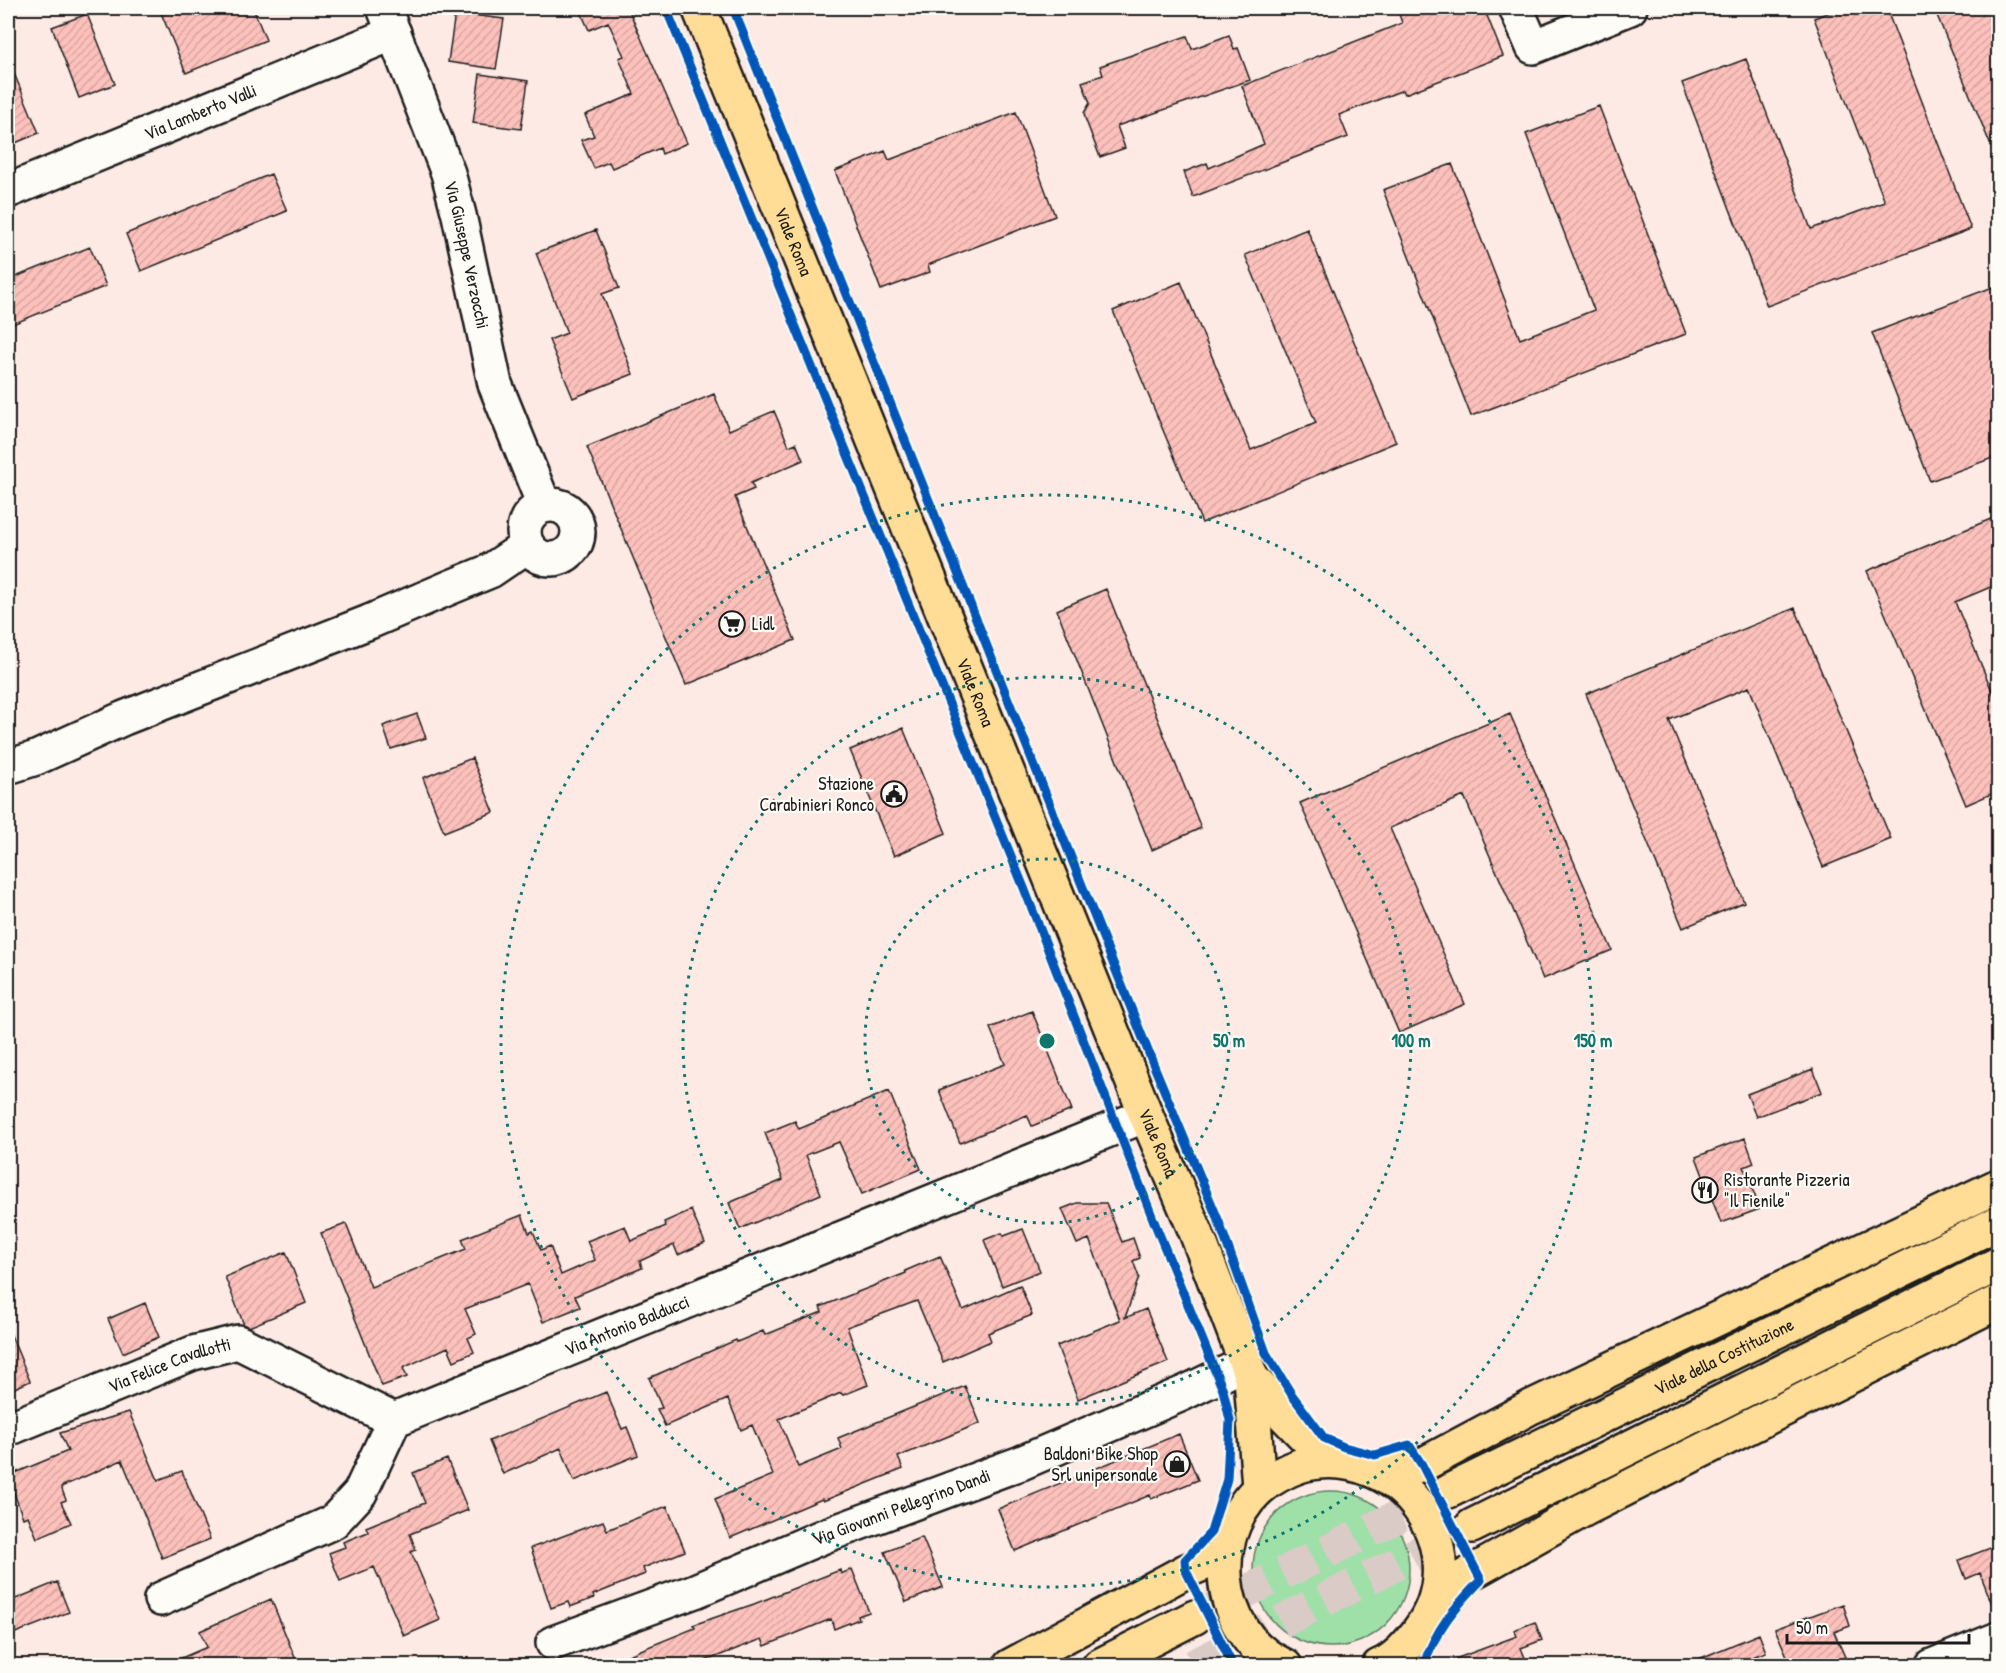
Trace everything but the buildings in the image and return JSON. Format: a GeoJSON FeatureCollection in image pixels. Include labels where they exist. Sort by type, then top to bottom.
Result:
{"type":"FeatureCollection","features":[{"type":"Feature","properties":{"kind":"main road","name":"Viale Roma"},"geometry":{"type":"LineString","coordinates":[[699,8],[1146,1115],[1196,1232],[1248,1370],[1256,1425],[1259,1488]]}},
{"type":"Feature","properties":{"kind":"main road"},"geometry":{"type":"LineString","coordinates":[[1379,1472],[1422,1465],[1531,1407],[1998,1186]]}},
{"type":"Feature","properties":{"kind":"main road","name":"Viale della Costituzione"},"geometry":{"type":"LineString","coordinates":[[1449,1491],[1998,1222]]}},
{"type":"Feature","properties":{"kind":"main road"},"geometry":{"type":"LineString","coordinates":[[1472,1526],[1998,1264]]}},
{"type":"Feature","properties":{"kind":"main road"},"geometry":{"type":"LineString","coordinates":[[1437,1592],[1585,1509],[1998,1302]]}},
{"type":"Feature","properties":{"kind":"main road","name":"Viale Roma"},"geometry":{"type":"LineString","coordinates":[[1248,1370],[1283,1414],[1329,1461]]}},
{"type":"Feature","properties":{"kind":"main road"},"geometry":{"type":"LineString","coordinates":[[1277,1664],[1252,1642],[1234,1616],[1225,1586],[1224,1555],[1231,1530],[1243,1507],[1259,1488],[1280,1473],[1304,1464],[1329,1461],[1354,1464],[1379,1472],[1408,1493],[1429,1522],[1439,1557],[1437,1592],[1426,1622],[1407,1656],[1379,1665]]}},
{"type":"Feature","properties":{"kind":"main road"},"geometry":{"type":"LineString","coordinates":[[1010,1665],[1186,1571],[1224,1555]]}},
{"type":"Feature","properties":{"kind":"main road"},"geometry":{"type":"LineString","coordinates":[[1099,1665],[1194,1617]]}},
{"type":"Feature","properties":{"kind":"street"},"geometry":{"type":"LineString","coordinates":[[1516,8],[1533,47],[1630,8]]}},
{"type":"Feature","properties":{"kind":"street","name":"Via Lamberto Valli"},"geometry":{"type":"LineString","coordinates":[[8,191],[389,20]]}},
{"type":"Feature","properties":{"kind":"street","name":"Via Giuseppe Verzocchi"},"geometry":{"type":"LineString","coordinates":[[389,20],[448,173],[495,384],[544,505]]}},
{"type":"Feature","properties":{"kind":"street"},"geometry":{"type":"LineString","coordinates":[[553,504],[561,506],[574,517],[578,525],[577,542],[566,555],[549,560],[540,557],[527,546],[524,538],[525,521],[536,508],[553,504]]}},
{"type":"Feature","properties":{"kind":"street"},"geometry":{"type":"LineString","coordinates":[[8,767],[36,758],[124,718],[359,626],[490,571],[527,546]]}},
{"type":"Feature","properties":{"kind":"street","name":"Via Antonio Balducci"},"geometry":{"type":"LineString","coordinates":[[394,1420],[1146,1115]]}},
{"type":"Feature","properties":{"kind":"street","name":"Via Felice Cavallotti"},"geometry":{"type":"LineString","coordinates":[[8,1429],[193,1353],[238,1342],[394,1420]]}},
{"type":"Feature","properties":{"kind":"street","name":"Via Giovanni Pellegrino Dandi"},"geometry":{"type":"LineString","coordinates":[[553,1643],[695,1591],[824,1536],[1021,1463],[1184,1393],[1248,1370]]}},
{"type":"Feature","properties":{"kind":"street"},"geometry":{"type":"LineString","coordinates":[[161,1599],[333,1522],[360,1493],[394,1420]]}},
{"type":"Feature","properties":{"kind":"street"},"geometry":{"type":"LineString","coordinates":[[1932,1665],[1998,1639]]}},
{"type":"Feature","properties":{"kind":"green space"},"geometry":{"type":"Polygon","coordinates":[[[1331,1491],[1361,1497],[1386,1514],[1403,1539],[1409,1569],[1403,1599],[1386,1624],[1361,1641],[1331,1647],[1301,1641],[1276,1624],[1259,1599],[1253,1569],[1259,1539],[1276,1514],[1301,1497],[1331,1491]]]}},
{"type":"Feature","properties":{"kind":"tunnel"},"geometry":{"type":"LineString","coordinates":[[1195,1617],[1449,1491]]}},
{"type":"Feature","properties":{"kind":"tunnel"},"geometry":{"type":"LineString","coordinates":[[1193,1666],[1472,1526]]}},
{"type":"Feature","properties":{"kind":"cycle path"},"geometry":{"type":"LineString","coordinates":[[666,8],[1024,888],[1155,1224],[1223,1390],[1230,1420],[1227,1479],[1211,1532],[1185,1560],[1186,1571],[1233,1666]]}},
{"type":"Feature","properties":{"kind":"cycle path"},"geometry":{"type":"LineString","coordinates":[[733,8],[1152,1061],[1219,1222],[1266,1353],[1292,1395],[1324,1438],[1344,1447],[1375,1455],[1409,1445],[1422,1465],[1481,1580],[1447,1620],[1434,1641],[1423,1666]]}},
{"type":"Feature","properties":{"kind":"place","name":"Lidl"},"geometry":{"type":"Point","coordinates":[732,624]}},
{"type":"Feature","properties":{"kind":"place","name":"Stazione Carabinieri Ronco"},"geometry":{"type":"Point","coordinates":[894,794]}},
{"type":"Feature","properties":{"kind":"place","name":"Ristorante Pizzeria \"Il Fienile\""},"geometry":{"type":"Point","coordinates":[1705,1190]}},
{"type":"Feature","properties":{"kind":"place","name":"Baldoni Bike Shop Srl unipersonale"},"geometry":{"type":"Point","coordinates":[1177,1464]}}]}
